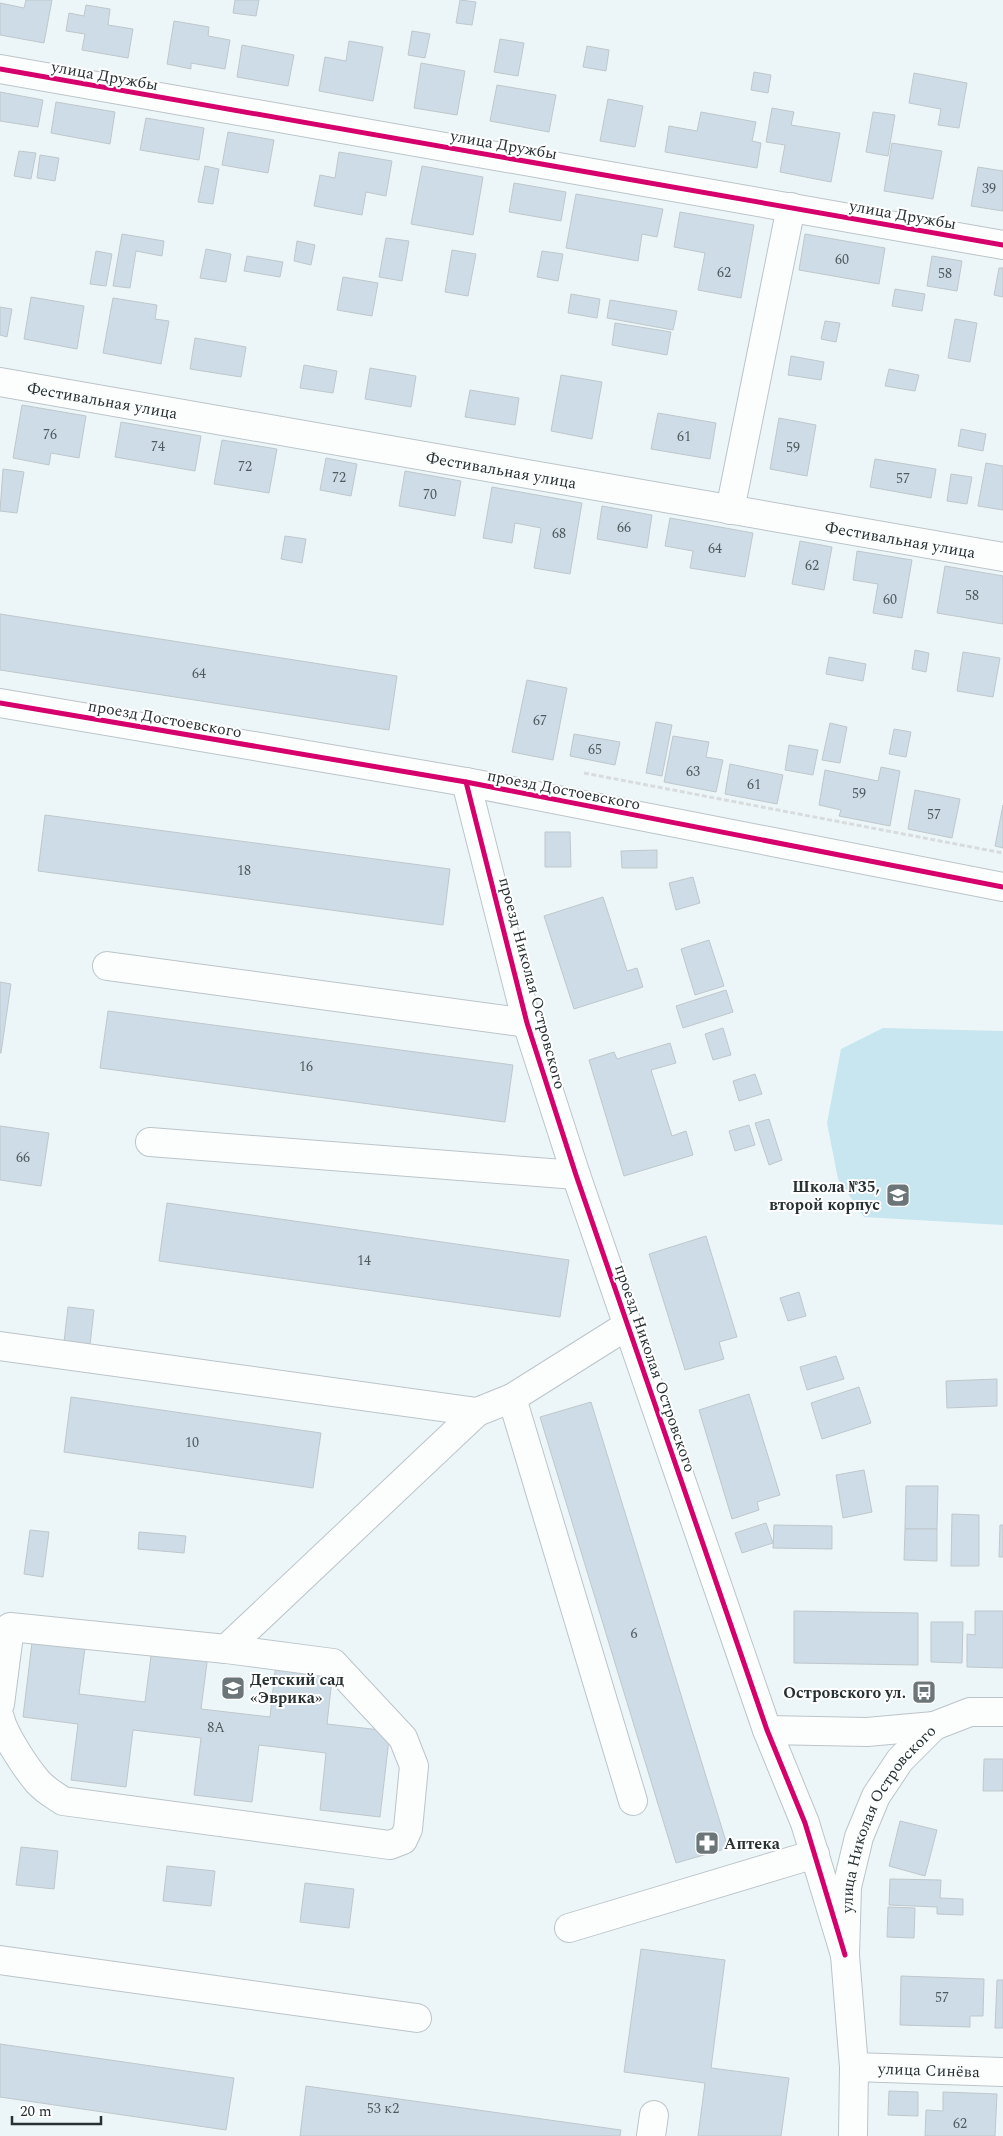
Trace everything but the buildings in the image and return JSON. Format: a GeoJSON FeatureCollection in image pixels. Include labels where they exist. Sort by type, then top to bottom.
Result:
{"type":"FeatureCollection","features":[{"type":"Feature","properties":{"kind":"street","name":"улица Дружбы"},"geometry":{"type":"LineString","coordinates":[[0,69],[1003,245]]}},
{"type":"Feature","properties":{"kind":"street"},"geometry":{"type":"LineString","coordinates":[[730,510],[790,207]]}},
{"type":"Feature","properties":{"kind":"street","name":"Фестивальная улица"},"geometry":{"type":"LineString","coordinates":[[0,382],[1003,557]]}},
{"type":"Feature","properties":{"kind":"street","name":"проезд Достоевского"},"geometry":{"type":"LineString","coordinates":[[0,703],[466,782],[1003,887]]}},
{"type":"Feature","properties":{"kind":"street","name":"проезд Николая Островского"},"geometry":{"type":"LineString","coordinates":[[466,782],[528,1023],[576,1175],[767,1730],[805,1823],[845,1956]]}},
{"type":"Feature","properties":{"kind":"street"},"geometry":{"type":"LineString","coordinates":[[107,966],[528,1023]]}},
{"type":"Feature","properties":{"kind":"street"},"geometry":{"type":"LineString","coordinates":[[150,1142],[576,1175]]}},
{"type":"Feature","properties":{"kind":"street"},"geometry":{"type":"LineString","coordinates":[[226,1649],[477,1412],[512,1398],[628,1326]]}},
{"type":"Feature","properties":{"kind":"street"},"geometry":{"type":"LineString","coordinates":[[0,1346],[477,1412]]}},
{"type":"Feature","properties":{"kind":"street"},"geometry":{"type":"LineString","coordinates":[[512,1398],[633,1801]]}},
{"type":"Feature","properties":{"kind":"street"},"geometry":{"type":"LineString","coordinates":[[0,1704],[10,1627],[226,1649],[333,1663],[404,1738],[414,1766],[408,1829],[402,1840],[390,1845],[63,1801],[48,1792],[38,1781],[5,1730],[0,1718]]}},
{"type":"Feature","properties":{"kind":"street","name":"улица Николая Островского"},"geometry":{"type":"LineString","coordinates":[[853,2136],[854,2067],[845,1956],[847,1887],[859,1837],[876,1796],[900,1760],[934,1726],[970,1712],[1003,1712]]}},
{"type":"Feature","properties":{"kind":"street"},"geometry":{"type":"LineString","coordinates":[[767,1730],[867,1732],[934,1726]]}},
{"type":"Feature","properties":{"kind":"street"},"geometry":{"type":"LineString","coordinates":[[569,1928],[814,1854]]}},
{"type":"Feature","properties":{"kind":"street"},"geometry":{"type":"LineString","coordinates":[[0,1960],[417,2018]]}},
{"type":"Feature","properties":{"kind":"street","name":"улица Синёва"},"geometry":{"type":"LineString","coordinates":[[854,2067],[1003,2072]]}},
{"type":"Feature","properties":{"kind":"shaded area"},"geometry":{"type":"Polygon","coordinates":[[[883,1028],[1003,1031],[1003,1225],[864,1217],[838,1179],[827,1123],[841,1049],[883,1028]]]}},
{"type":"Feature","properties":{"kind":"cycle path"},"geometry":{"type":"LineString","coordinates":[[0,69],[1003,245]]}},
{"type":"Feature","properties":{"kind":"cycle path"},"geometry":{"type":"LineString","coordinates":[[0,703],[466,782],[1003,887]]}},
{"type":"Feature","properties":{"kind":"cycle path"},"geometry":{"type":"LineString","coordinates":[[466,782],[527,1023],[576,1175],[767,1730],[805,1823],[845,1955]]}},
{"type":"Feature","properties":{"kind":"place","name":"Школа №35, второй корпус"},"geometry":{"type":"Point","coordinates":[898,1195]}},
{"type":"Feature","properties":{"kind":"place","name":"Детский сад «Эврика»"},"geometry":{"type":"Point","coordinates":[233,1688]}},
{"type":"Feature","properties":{"kind":"place","name":"Островского ул."},"geometry":{"type":"Point","coordinates":[924,1692]}},
{"type":"Feature","properties":{"kind":"place","name":"Аптека"},"geometry":{"type":"Point","coordinates":[707,1843]}}]}
